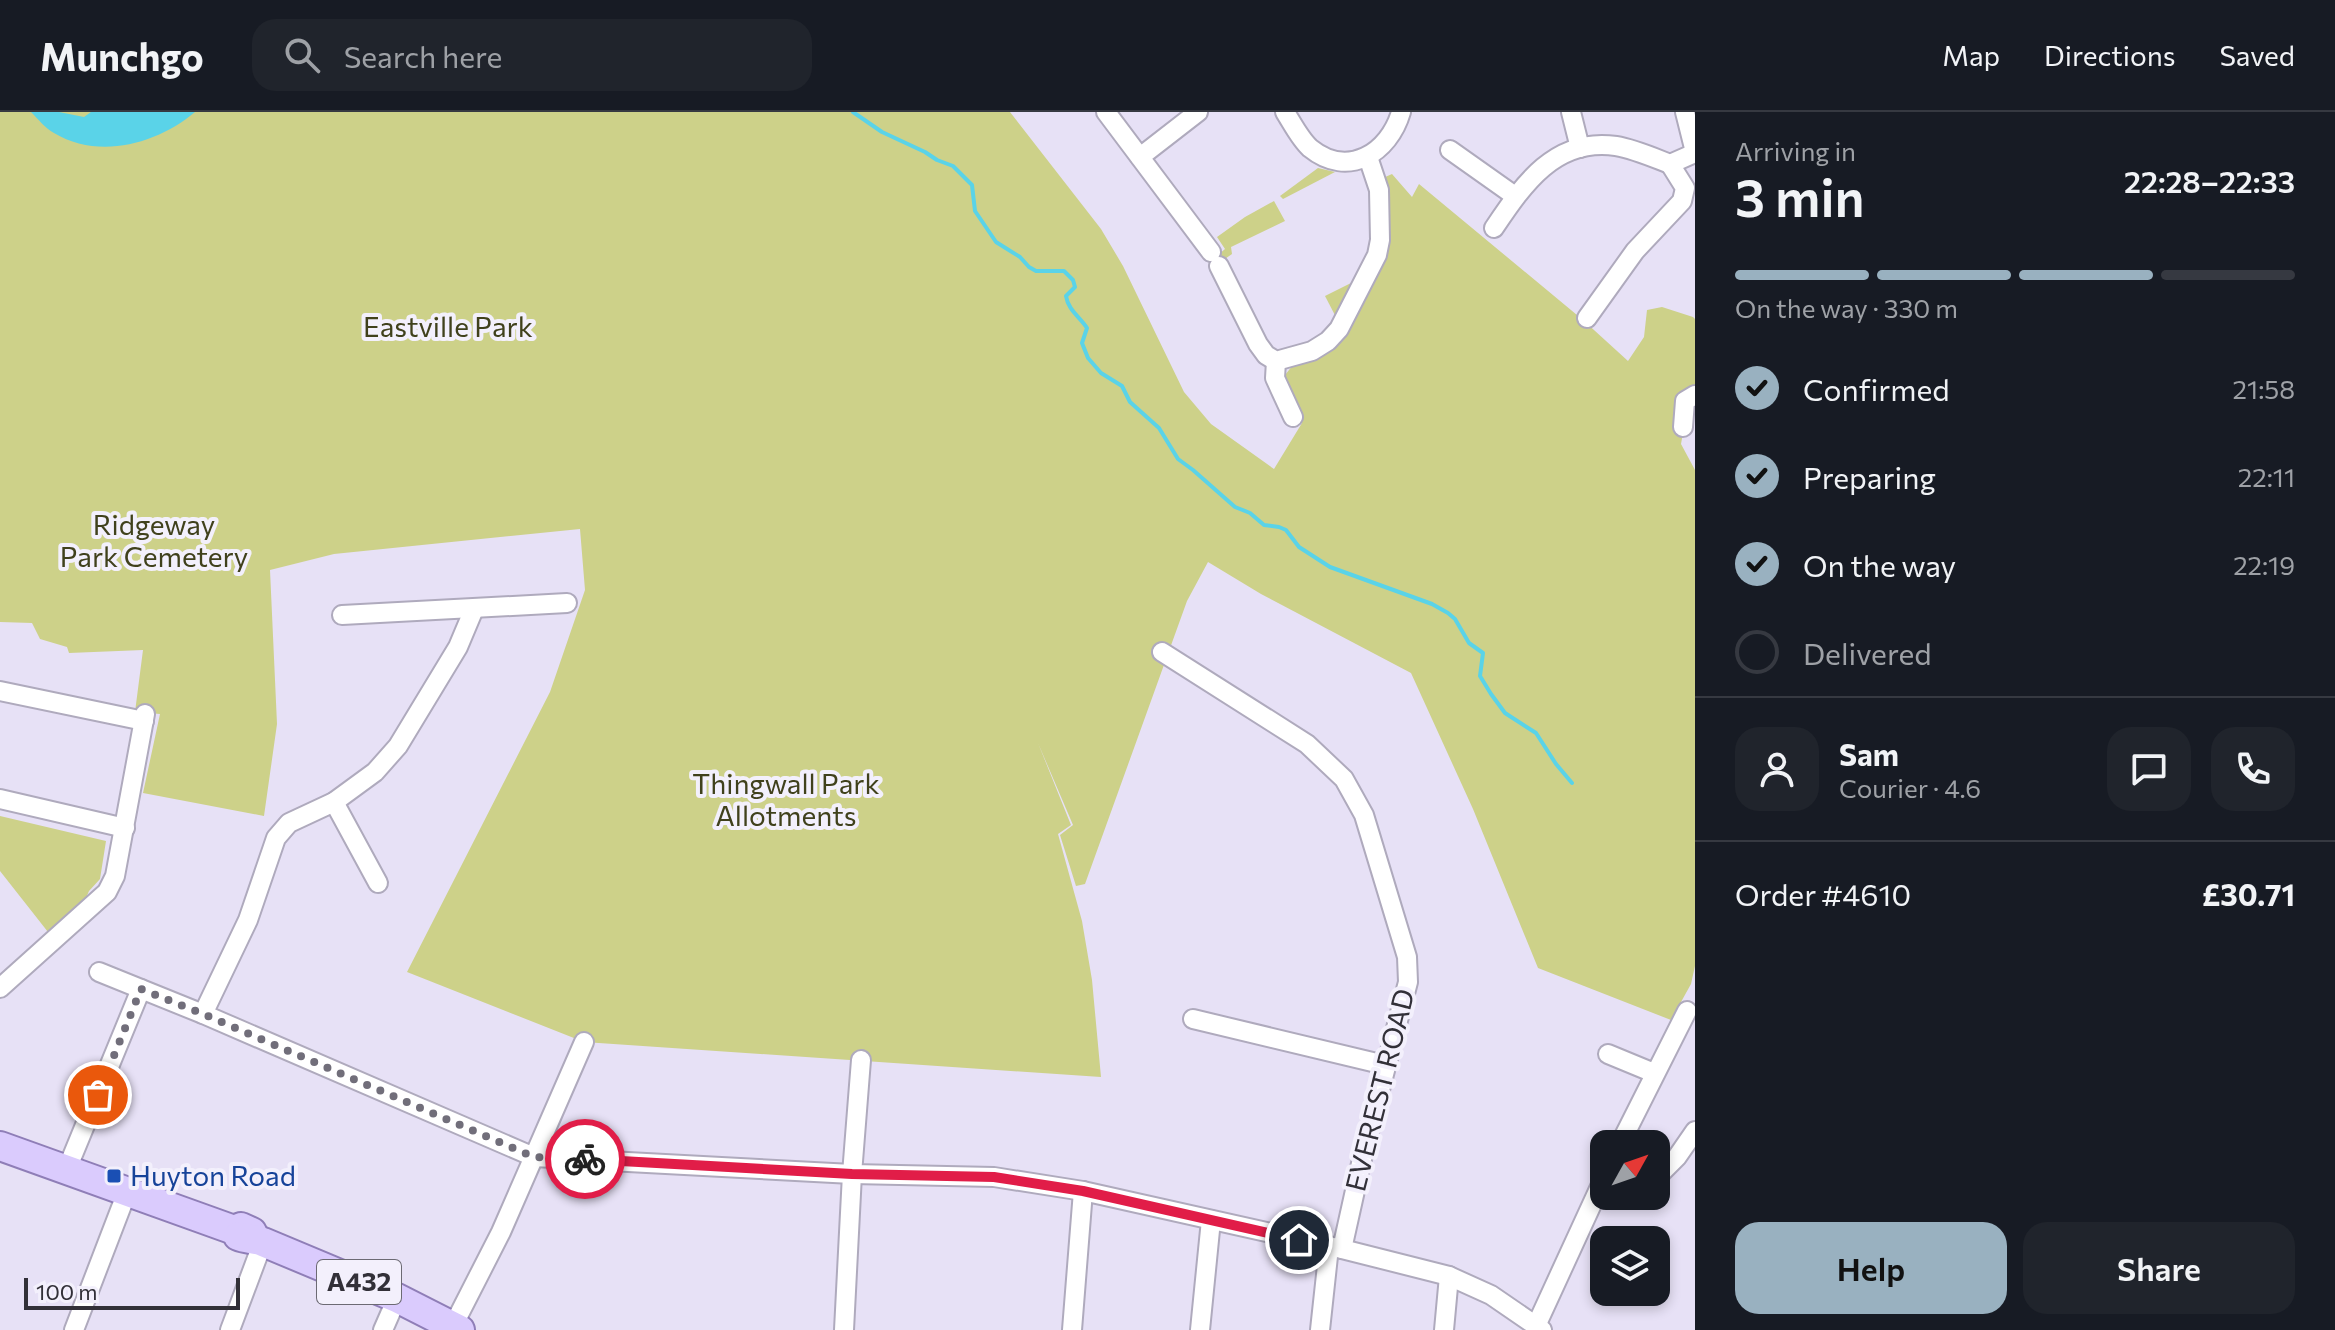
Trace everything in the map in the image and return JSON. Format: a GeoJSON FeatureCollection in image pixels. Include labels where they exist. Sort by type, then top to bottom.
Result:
{"type":"FeatureCollection","features":[{"type":"Feature","properties":{"kind":"main road","name":"A432"},"geometry":{"type":"LineString","coordinates":[[0,1146],[251,1237],[397,1298],[457,1328]]}},
{"type":"Feature","properties":{"kind":"street"},"geometry":{"type":"LineString","coordinates":[[1106,112],[1215,259],[1258,344],[1266,355],[1276,361],[1312,351],[1328,341],[1339,329],[1377,255],[1380,240],[1379,190],[1368,157]]}},
{"type":"Feature","properties":{"kind":"street"},"geometry":{"type":"LineString","coordinates":[[1140,157],[1198,112]]}},
{"type":"Feature","properties":{"kind":"street"},"geometry":{"type":"LineString","coordinates":[[1285,112],[1308,146],[1322,155],[1348,161],[1368,157],[1388,140],[1401,112]]}},
{"type":"Feature","properties":{"kind":"street"},"geometry":{"type":"LineString","coordinates":[[1571,112],[1580,148]]}},
{"type":"Feature","properties":{"kind":"street"},"geometry":{"type":"LineString","coordinates":[[1670,164],[1695,153],[1685,112]]}},
{"type":"Feature","properties":{"kind":"street"},"geometry":{"type":"LineString","coordinates":[[1494,228],[1531,177],[1555,158],[1573,149],[1612,146],[1670,164],[1690,196],[1635,251],[1587,318]]}},
{"type":"Feature","properties":{"kind":"street"},"geometry":{"type":"LineString","coordinates":[[1450,150],[1515,196]]}},
{"type":"Feature","properties":{"kind":"street"},"geometry":{"type":"LineString","coordinates":[[1276,361],[1275,378],[1293,417]]}},
{"type":"Feature","properties":{"kind":"street"},"geometry":{"type":"LineString","coordinates":[[1683,427],[1685,401],[1695,395]]}},
{"type":"Feature","properties":{"kind":"street"},"geometry":{"type":"LineString","coordinates":[[342,615],[567,603]]}},
{"type":"Feature","properties":{"kind":"street"},"geometry":{"type":"LineString","coordinates":[[203,1014],[248,920],[276,838],[289,823],[334,802],[375,772],[398,746],[458,647],[474,609]]}},
{"type":"Feature","properties":{"kind":"street","name":"EVEREST ROAD"},"geometry":{"type":"LineString","coordinates":[[1162,652],[1307,744],[1344,779],[1364,815],[1407,957],[1408,982],[1336,1248],[1320,1330]]}},
{"type":"Feature","properties":{"kind":"street"},"geometry":{"type":"LineString","coordinates":[[0,691],[144,717],[115,876],[107,892],[0,988]]}},
{"type":"Feature","properties":{"kind":"street"},"geometry":{"type":"LineString","coordinates":[[0,799],[125,828]]}},
{"type":"Feature","properties":{"kind":"street"},"geometry":{"type":"LineString","coordinates":[[334,802],[378,883]]}},
{"type":"Feature","properties":{"kind":"street"},"geometry":{"type":"LineString","coordinates":[[99,972],[534,1157],[852,1174],[994,1177],[1083,1191],[1449,1276],[1481,1288],[1539,1328],[1591,1210]]}},
{"type":"Feature","properties":{"kind":"street"},"geometry":{"type":"LineString","coordinates":[[67,1169],[141,989]]}},
{"type":"Feature","properties":{"kind":"street"},"geometry":{"type":"LineString","coordinates":[[1627,1130],[1687,1011]]}},
{"type":"Feature","properties":{"kind":"street"},"geometry":{"type":"LineString","coordinates":[[1193,1019],[1385,1065]]}},
{"type":"Feature","properties":{"kind":"street"},"geometry":{"type":"LineString","coordinates":[[457,1328],[584,1042]]}},
{"type":"Feature","properties":{"kind":"street"},"geometry":{"type":"LineString","coordinates":[[1608,1054],[1654,1073]]}},
{"type":"Feature","properties":{"kind":"street"},"geometry":{"type":"LineString","coordinates":[[844,1330],[861,1060]]}},
{"type":"Feature","properties":{"kind":"street"},"geometry":{"type":"LineString","coordinates":[[1670,1164],[1695,1131]]}},
{"type":"Feature","properties":{"kind":"street"},"geometry":{"type":"LineString","coordinates":[[1072,1330],[1083,1191]]}},
{"type":"Feature","properties":{"kind":"street"},"geometry":{"type":"LineString","coordinates":[[74,1330],[127,1192]]}},
{"type":"Feature","properties":{"kind":"street"},"geometry":{"type":"LineString","coordinates":[[1200,1330],[1211,1220]]}},
{"type":"Feature","properties":{"kind":"street"},"geometry":{"type":"LineString","coordinates":[[230,1330],[251,1237]]}},
{"type":"Feature","properties":{"kind":"street"},"geometry":{"type":"LineString","coordinates":[[1444,1330],[1449,1276]]}},
{"type":"Feature","properties":{"kind":"street"},"geometry":{"type":"LineString","coordinates":[[383,1330],[397,1298]]}},
{"type":"Feature","properties":{"kind":"green space","name":"Eastville Park"},"geometry":{"type":"Polygon","coordinates":[[[0,112],[1010,112],[1101,229],[1123,266],[1184,392],[1211,424],[1274,469],[1302,423],[1284,388],[1285,375],[1293,365],[1340,342],[1387,252],[1388,217],[1383,178],[1392,174],[1412,197],[1419,184],[1628,361],[1644,337],[1647,310],[1662,307],[1693,317],[1695,405],[1686,416],[1681,444],[1695,470],[1695,966],[1691,984],[1671,1020],[1538,968],[1473,809],[1411,673],[1261,594],[1208,562],[1187,601],[1085,884],[1076,886],[1060,835],[1073,825],[1038,743],[1071,825],[1058,834],[1082,921],[1092,980],[1101,1077],[584,1042],[407,972],[550,692],[585,590],[580,529],[334,554],[270,570],[277,724],[264,816],[143,793],[160,714],[135,712],[143,650],[69,653],[67,647],[40,639],[32,623],[0,622],[0,112]]]}},
{"type":"Feature","properties":{"kind":"green space"},"geometry":{"type":"Polygon","coordinates":[[[1318,168],[1335,172],[1283,199],[1280,196],[1318,168]]]}},
{"type":"Feature","properties":{"kind":"green space"},"geometry":{"type":"Polygon","coordinates":[[[1274,201],[1285,221],[1231,247],[1232,254],[1222,261],[1218,255],[1225,249],[1217,237],[1274,201]]]}},
{"type":"Feature","properties":{"kind":"green space"},"geometry":{"type":"Polygon","coordinates":[[[1359,279],[1338,321],[1325,296],[1359,279]]]}},
{"type":"Feature","properties":{"kind":"green space"},"geometry":{"type":"Polygon","coordinates":[[[0,816],[106,841],[100,879],[89,891],[80,912],[48,932],[0,871],[0,816]]]}},
{"type":"Feature","properties":{"kind":"water"},"geometry":{"type":"Polygon","coordinates":[[[31,112],[59,112],[84,117],[91,112],[195,112],[146,140],[108,147],[71,141],[51,131],[31,112]]]}},
{"type":"Feature","properties":{"kind":"waterway"},"geometry":{"type":"LineString","coordinates":[[853,112],[882,132],[953,166],[972,185],[975,211],[996,242],[1036,271],[1064,271],[1073,280],[1075,287],[1066,296],[1087,328],[1082,343],[1088,358],[1101,373],[1122,386],[1130,402],[1159,428],[1178,459],[1235,507],[1250,513],[1264,525],[1286,530],[1299,547],[1330,567],[1432,604],[1455,619],[1469,643],[1483,653],[1480,676],[1491,694],[1505,713],[1536,733],[1572,783]]}},
{"type":"Feature","properties":{"kind":"way so far"},"geometry":{"type":"LineString","coordinates":[[98,1095],[141,989],[534,1157],[585,1159]]}},
{"type":"Feature","properties":{"kind":"place","name":"Huyton Road"},"geometry":{"type":"Point","coordinates":[114,1176]}},
{"type":"Feature","properties":{"kind":"route"},"geometry":{"type":"LineString","coordinates":[[585,1159],[852,1174],[994,1177],[1083,1191],[1299,1240]]}},
{"type":"Feature","properties":{"kind":"park label","name":"Ridgeway Park Cemetery"},"geometry":{"type":"Point","coordinates":[154,541]}},
{"type":"Feature","properties":{"kind":"park label","name":"Thingwall Park Allotments"},"geometry":{"type":"Point","coordinates":[786,800]}}]}
